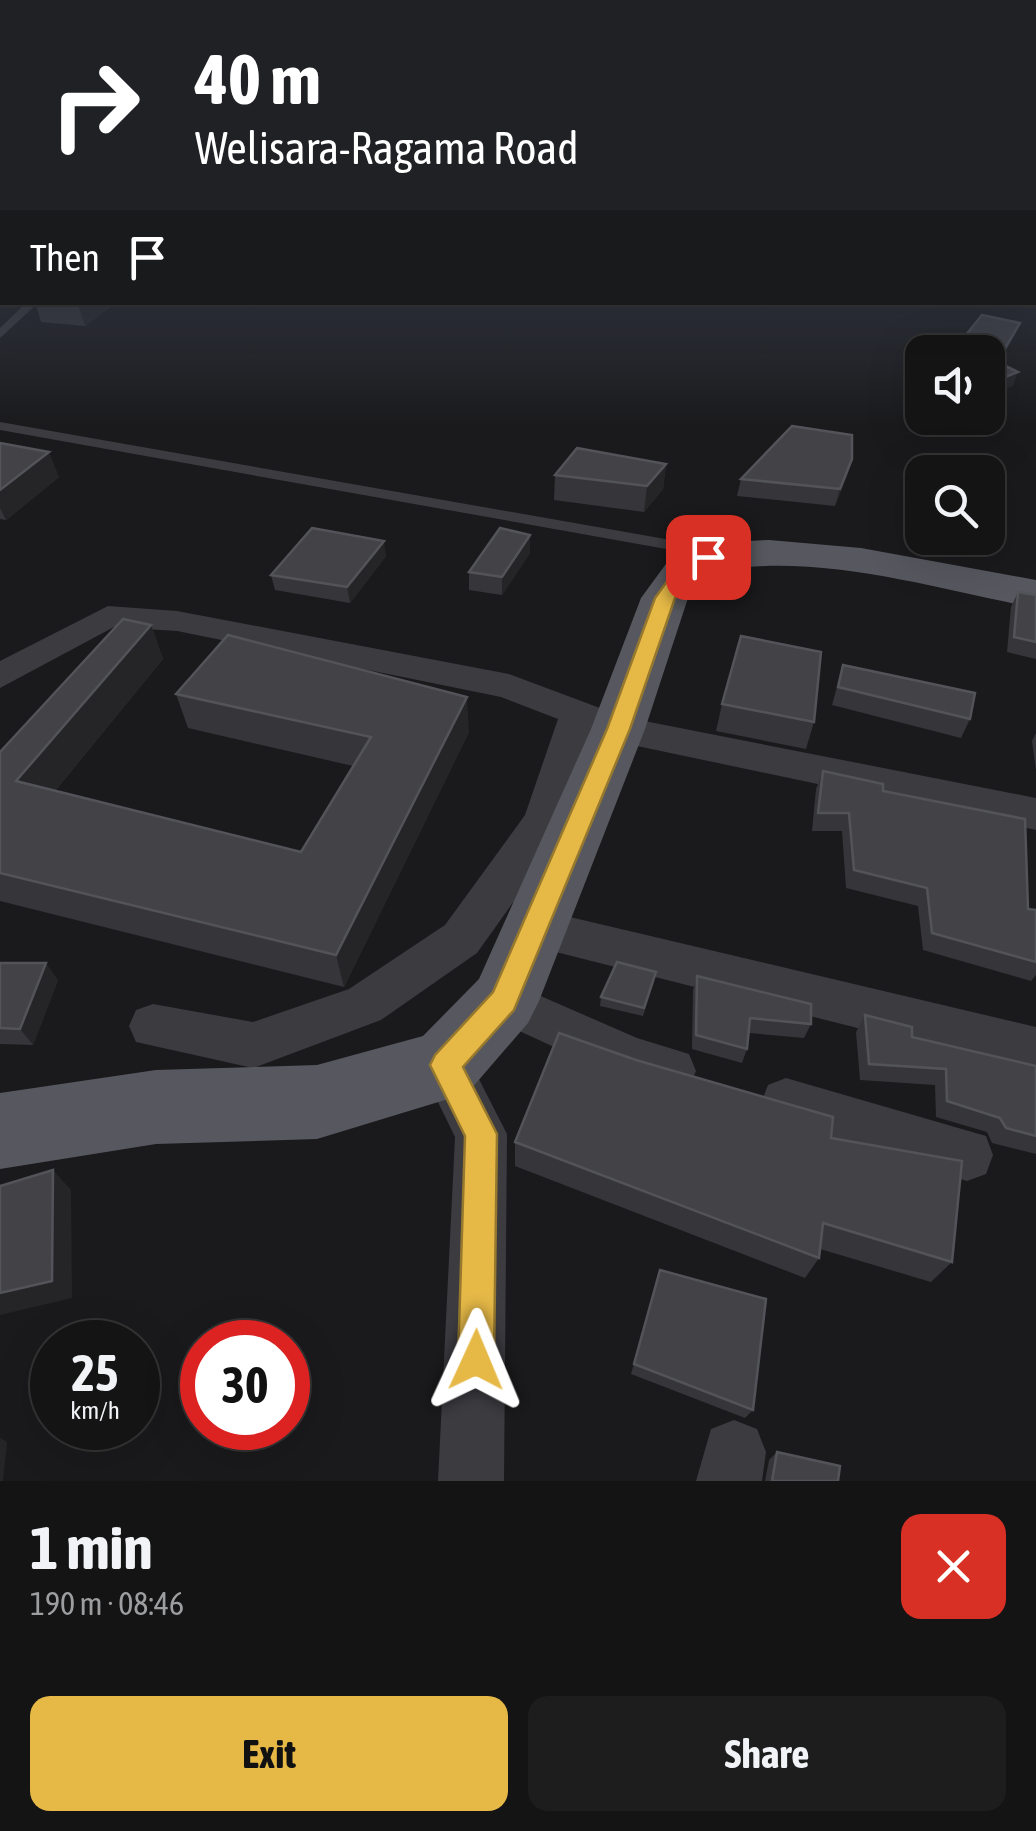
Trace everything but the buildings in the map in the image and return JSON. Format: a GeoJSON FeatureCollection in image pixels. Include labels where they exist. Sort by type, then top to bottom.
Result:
{"type":"FeatureCollection","features":[{"type":"Feature","properties":{"kind":"main road"},"geometry":{"type":"LineString","coordinates":[[0,1132],[156,1107],[316,1102],[445,1065],[504,1001],[536,928],[599,720],[673,583],[690,563],[726,554],[814,556],[1036,594]]}},
{"type":"Feature","properties":{"kind":"street"},"geometry":{"type":"LineString","coordinates":[[0,676],[108,616],[177,621],[509,686],[599,720],[1036,814]]}},
{"type":"Feature","properties":{"kind":"street"},"geometry":{"type":"LineString","coordinates":[[153,1026],[253,1045],[364,1005],[462,939],[517,864],[599,720]]}},
{"type":"Feature","properties":{"kind":"street"},"geometry":{"type":"LineString","coordinates":[[536,928],[1036,1050]]}},
{"type":"Feature","properties":{"kind":"street"},"geometry":{"type":"LineString","coordinates":[[504,1001],[632,1060],[967,1154]]}},
{"type":"Feature","properties":{"kind":"street"},"geometry":{"type":"LineString","coordinates":[[445,1065],[481,1134],[476,1478]]}},
{"type":"Feature","properties":{"kind":"lane"},"geometry":{"type":"LineString","coordinates":[[0,334],[31,305]]}},
{"type":"Feature","properties":{"kind":"lane"},"geometry":{"type":"LineString","coordinates":[[0,426],[726,554]]}},
{"type":"Feature","properties":{"kind":"route"},"geometry":{"type":"LineString","coordinates":[[476,1360],[481,1134],[445,1065],[504,1001],[618,729],[665,598],[690,563],[708,557]]}}]}
